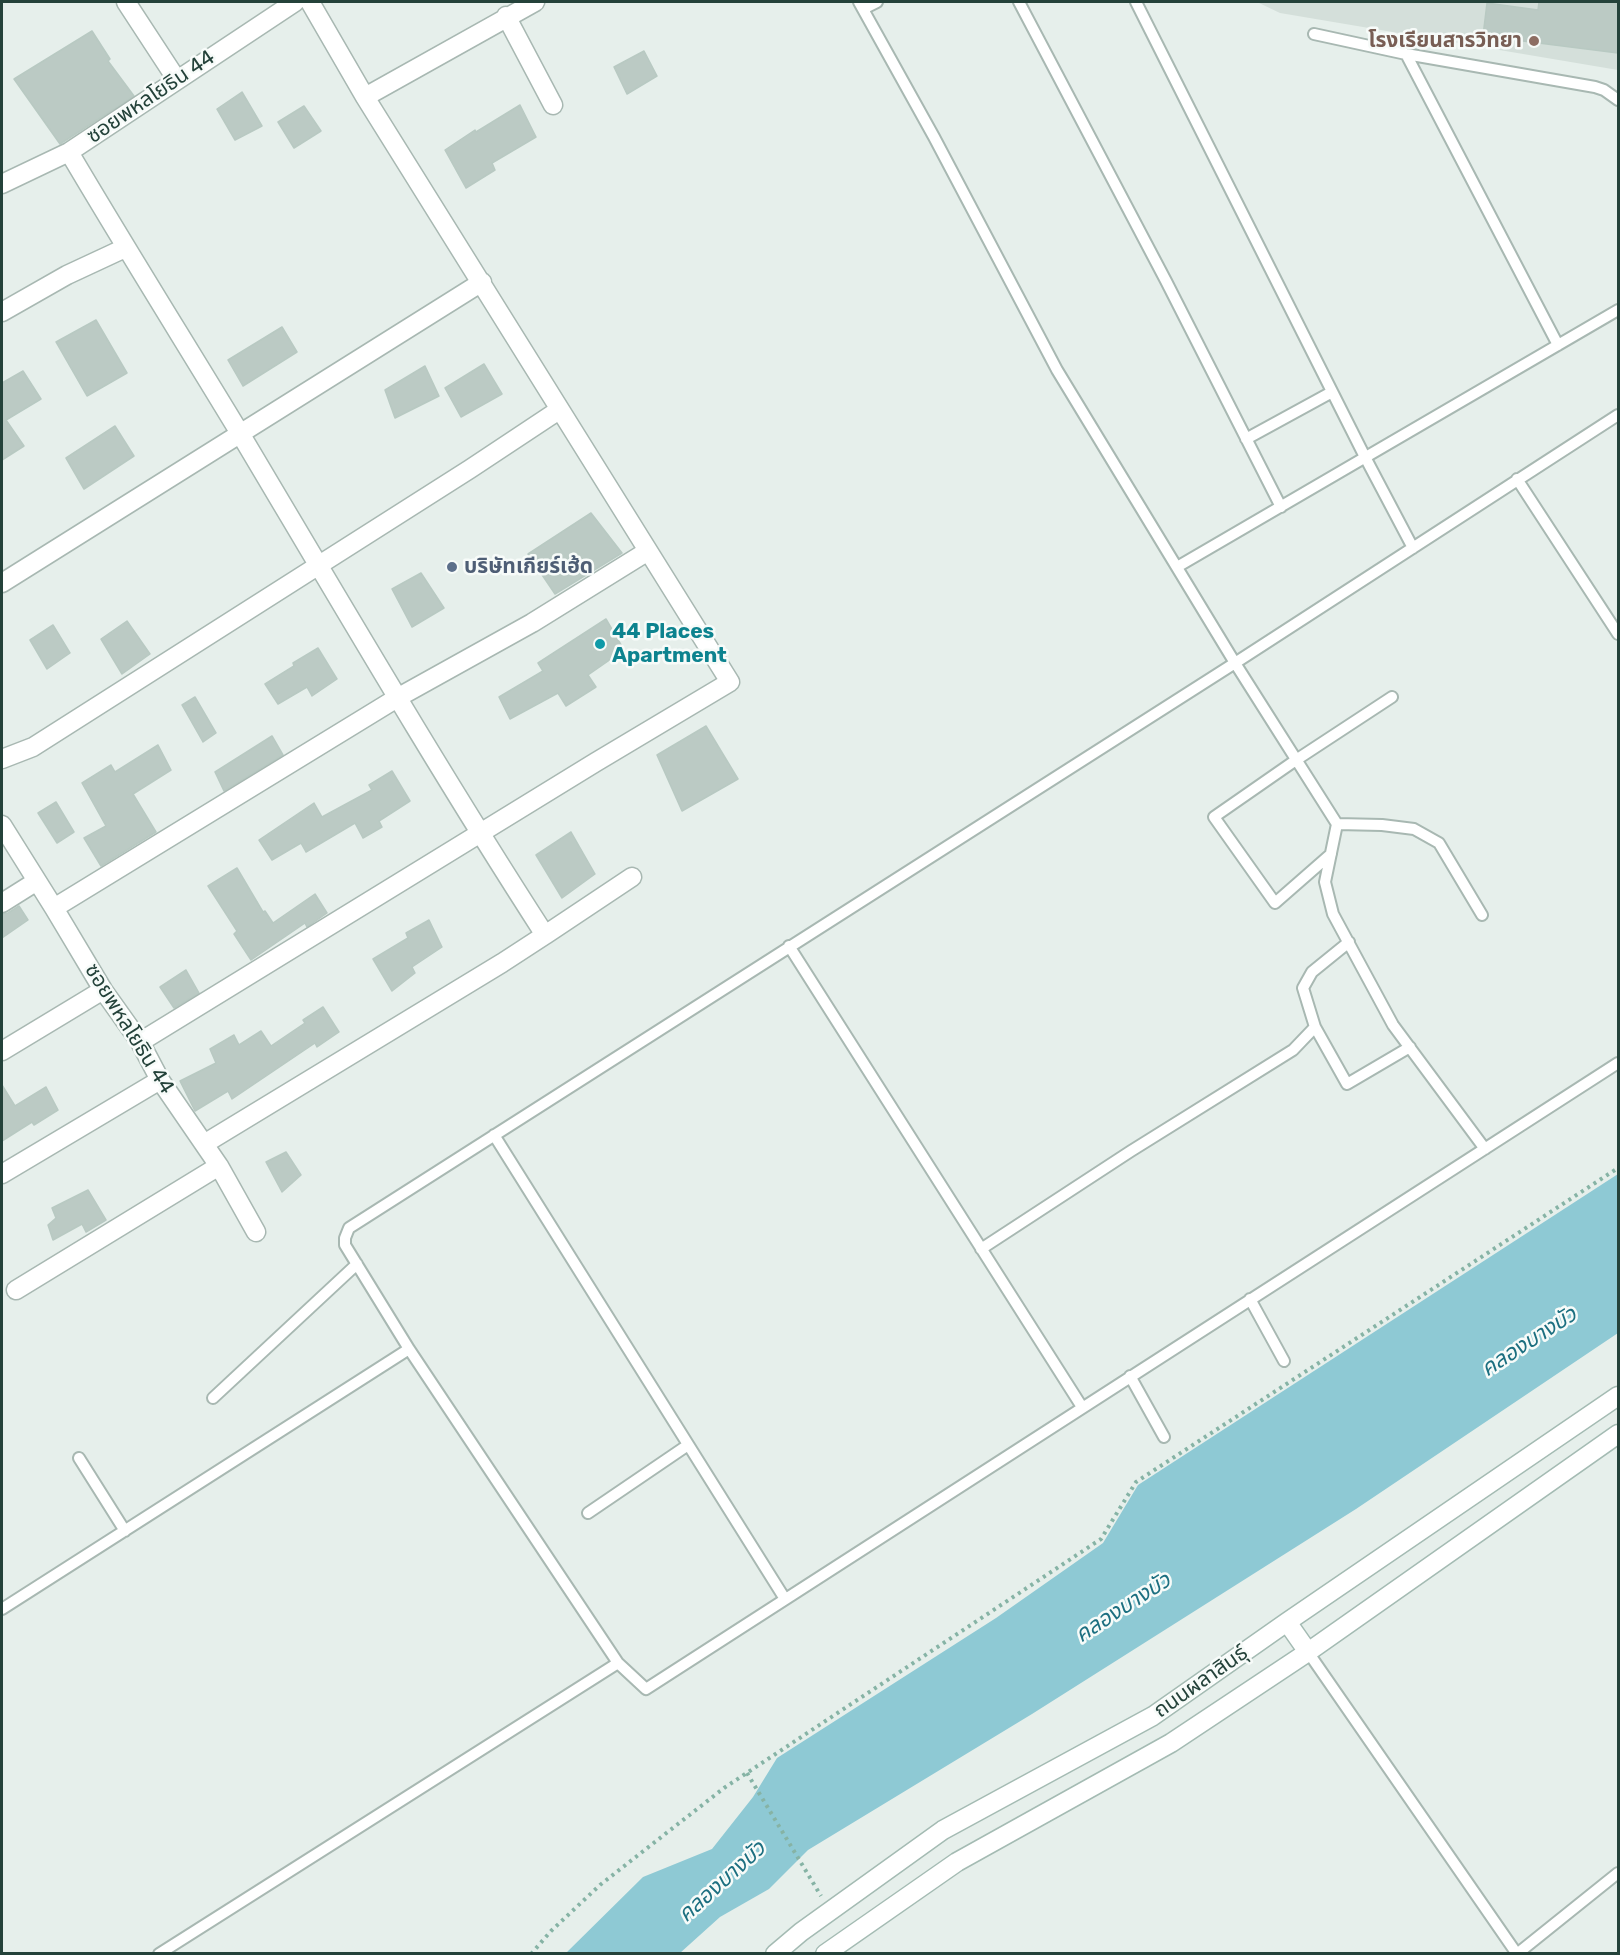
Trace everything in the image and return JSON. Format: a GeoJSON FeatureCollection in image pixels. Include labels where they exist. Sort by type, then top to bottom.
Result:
{"type":"FeatureCollection","features":[{"type":"Feature","properties":{"kind":"street"},"geometry":{"type":"LineString","coordinates":[[126,2],[177,80]]}},
{"type":"Feature","properties":{"kind":"street","name":"ซอยพหลโยธิน 44"},"geometry":{"type":"LineString","coordinates":[[2,184],[69,152],[295,2]]}},
{"type":"Feature","properties":{"kind":"street"},"geometry":{"type":"LineString","coordinates":[[140,1042],[730,682],[559,410],[310,2]]}},
{"type":"Feature","properties":{"kind":"street"},"geometry":{"type":"LineString","coordinates":[[366,97],[506,16],[535,2]]}},
{"type":"Feature","properties":{"kind":"street"},"geometry":{"type":"LineString","coordinates":[[506,16],[553,105]]}},
{"type":"Feature","properties":{"kind":"street"},"geometry":{"type":"LineString","coordinates":[[69,152],[397,698],[545,935]]}},
{"type":"Feature","properties":{"kind":"street"},"geometry":{"type":"LineString","coordinates":[[2,312],[67,275],[125,248]]}},
{"type":"Feature","properties":{"kind":"street"},"geometry":{"type":"LineString","coordinates":[[2,583],[482,282]]}},
{"type":"Feature","properties":{"kind":"street"},"geometry":{"type":"LineString","coordinates":[[2,759],[33,747],[319,566],[559,410]]}},
{"type":"Feature","properties":{"kind":"street"},"geometry":{"type":"LineString","coordinates":[[54,908],[397,698],[532,622],[648,551]]}},
{"type":"Feature","properties":{"kind":"street","name":"ซอยพหลโยธิน 44"},"geometry":{"type":"LineString","coordinates":[[2,825],[103,990],[140,1042],[160,1080],[219,1166],[256,1232]]}},
{"type":"Feature","properties":{"kind":"street"},"geometry":{"type":"LineString","coordinates":[[204,1144],[502,963],[632,877]]}},
{"type":"Feature","properties":{"kind":"street"},"geometry":{"type":"LineString","coordinates":[[2,903],[37,881]]}},
{"type":"Feature","properties":{"kind":"street"},"geometry":{"type":"LineString","coordinates":[[2,1051],[103,990]]}},
{"type":"Feature","properties":{"kind":"street"},"geometry":{"type":"LineString","coordinates":[[2,1174],[160,1080]]}},
{"type":"Feature","properties":{"kind":"street"},"geometry":{"type":"LineString","coordinates":[[16,1290],[219,1166]]}},
{"type":"Feature","properties":{"kind":"street","name":"ถนนผลาสินธุ์"},"geometry":{"type":"LineString","coordinates":[[776,1953],[943,1830],[1153,1716],[1618,1396]]}},
{"type":"Feature","properties":{"kind":"street","name":"ถนนผลาสินธุ์"},"geometry":{"type":"LineString","coordinates":[[825,1953],[957,1862],[1171,1743],[1308,1652],[1618,1434]]}},
{"type":"Feature","properties":{"kind":"street"},"geometry":{"type":"LineString","coordinates":[[1287,1622],[1308,1652]]}},
{"type":"Feature","properties":{"kind":"lane"},"geometry":{"type":"LineString","coordinates":[[877,2],[861,5],[934,136],[1057,370],[1235,663],[1337,824],[1325,882],[1334,914],[1393,1025],[1485,1149]]}},
{"type":"Feature","properties":{"kind":"lane"},"geometry":{"type":"LineString","coordinates":[[1019,2],[1166,281],[1281,507]]}},
{"type":"Feature","properties":{"kind":"lane"},"geometry":{"type":"LineString","coordinates":[[1136,2],[1413,548]]}},
{"type":"Feature","properties":{"kind":"lane"},"geometry":{"type":"LineString","coordinates":[[1314,34],[1406,54],[1595,87],[1604,90],[1618,100]]}},
{"type":"Feature","properties":{"kind":"lane"},"geometry":{"type":"LineString","coordinates":[[1406,54],[1558,345]]}},
{"type":"Feature","properties":{"kind":"lane"},"geometry":{"type":"LineString","coordinates":[[1177,567],[1618,310]]}},
{"type":"Feature","properties":{"kind":"lane"},"geometry":{"type":"LineString","coordinates":[[1246,439],[1332,392]]}},
{"type":"Feature","properties":{"kind":"lane"},"geometry":{"type":"LineString","coordinates":[[1618,415],[1235,663],[349,1228],[345,1245],[409,1349],[618,1663],[646,1689],[1618,1063]]}},
{"type":"Feature","properties":{"kind":"lane"},"geometry":{"type":"LineString","coordinates":[[1517,479],[1618,634]]}},
{"type":"Feature","properties":{"kind":"lane"},"geometry":{"type":"LineString","coordinates":[[1331,854],[1275,903],[1214,817],[1392,697]]}},
{"type":"Feature","properties":{"kind":"lane"},"geometry":{"type":"LineString","coordinates":[[1337,824],[1382,825],[1414,829],[1438,843],[1482,915]]}},
{"type":"Feature","properties":{"kind":"lane"},"geometry":{"type":"LineString","coordinates":[[1349,942],[1312,972],[1303,988],[1315,1027],[1347,1084],[1410,1047]]}},
{"type":"Feature","properties":{"kind":"lane"},"geometry":{"type":"LineString","coordinates":[[789,946],[1082,1407]]}},
{"type":"Feature","properties":{"kind":"lane"},"geometry":{"type":"LineString","coordinates":[[981,1249],[1293,1050],[1315,1027]]}},
{"type":"Feature","properties":{"kind":"lane"},"geometry":{"type":"LineString","coordinates":[[494,1135],[785,1599]]}},
{"type":"Feature","properties":{"kind":"lane"},"geometry":{"type":"LineString","coordinates":[[213,1398],[357,1264]]}},
{"type":"Feature","properties":{"kind":"lane"},"geometry":{"type":"LineString","coordinates":[[1250,1299],[1284,1361]]}},
{"type":"Feature","properties":{"kind":"lane"},"geometry":{"type":"LineString","coordinates":[[3,1604],[409,1349]]}},
{"type":"Feature","properties":{"kind":"lane"},"geometry":{"type":"LineString","coordinates":[[1130,1376],[1164,1437]]}},
{"type":"Feature","properties":{"kind":"lane"},"geometry":{"type":"LineString","coordinates":[[588,1514],[688,1445]]}},
{"type":"Feature","properties":{"kind":"lane"},"geometry":{"type":"LineString","coordinates":[[79,1458],[124,1530]]}},
{"type":"Feature","properties":{"kind":"lane"},"geometry":{"type":"LineString","coordinates":[[1308,1652],[1517,1953],[1618,1873]]}},
{"type":"Feature","properties":{"kind":"lane"},"geometry":{"type":"LineString","coordinates":[[159,1953],[618,1663]]}},
{"type":"Feature","properties":{"kind":"path"},"geometry":{"type":"LineString","coordinates":[[531,1953],[551,1931],[600,1886],[724,1788],[1101,1539],[1136,1482],[1618,1168]]}},
{"type":"Feature","properties":{"kind":"path"},"geometry":{"type":"LineString","coordinates":[[747,1773],[830,1911]]}},
{"type":"Feature","properties":{"kind":"shaded area","name":"โรงเรียนสารวิทยา"},"geometry":{"type":"Polygon","coordinates":[[[1257,2],[1618,2],[1618,70],[1280,13],[1257,2]]]}},
{"type":"Feature","properties":{"kind":"water","name":"คลองบางบัว"},"geometry":{"type":"Polygon","coordinates":[[[1618,1174],[1618,1333],[1356,1509],[1032,1714],[808,1850],[769,1889],[720,1917],[680,1953],[566,1953],[643,1877],[712,1849],[753,1797],[777,1758],[996,1618],[1103,1543],[1138,1485],[1618,1174]]]}},
{"type":"Feature","properties":{"kind":"building"},"geometry":{"type":"Polygon","coordinates":[[[1539,2],[1618,2],[1618,53],[1483,36],[1487,3],[1538,10],[1539,2]]]}},
{"type":"Feature","properties":{"kind":"building"},"geometry":{"type":"Polygon","coordinates":[[[92,31],[110,59],[108,61],[134,96],[60,144],[14,79],[92,31]]]}},
{"type":"Feature","properties":{"kind":"building"},"geometry":{"type":"Polygon","coordinates":[[[644,51],[657,76],[627,94],[614,67],[644,51]]]}},
{"type":"Feature","properties":{"kind":"building"},"geometry":{"type":"Polygon","coordinates":[[[242,92],[262,126],[235,140],[217,109],[242,92]]]}},
{"type":"Feature","properties":{"kind":"building"},"geometry":{"type":"Polygon","coordinates":[[[520,105],[536,137],[492,163],[495,170],[466,188],[445,150],[520,105]]]}},
{"type":"Feature","properties":{"kind":"building"},"geometry":{"type":"Polygon","coordinates":[[[304,106],[321,131],[294,148],[278,122],[304,106]]]}},
{"type":"Feature","properties":{"kind":"building"},"geometry":{"type":"Polygon","coordinates":[[[96,320],[127,373],[87,396],[56,342],[96,320]]]}},
{"type":"Feature","properties":{"kind":"building"},"geometry":{"type":"Polygon","coordinates":[[[282,327],[297,352],[243,386],[228,360],[282,327]]]}},
{"type":"Feature","properties":{"kind":"building"},"geometry":{"type":"Polygon","coordinates":[[[484,364],[502,394],[461,417],[445,388],[484,364]]]}},
{"type":"Feature","properties":{"kind":"building"},"geometry":{"type":"Polygon","coordinates":[[[425,366],[439,396],[395,418],[385,390],[425,366]]]}},
{"type":"Feature","properties":{"kind":"building"},"geometry":{"type":"Polygon","coordinates":[[[23,371],[41,399],[6,420],[24,446],[2,460],[2,383],[23,371]]]}},
{"type":"Feature","properties":{"kind":"building"},"geometry":{"type":"Polygon","coordinates":[[[115,426],[134,456],[84,489],[66,458],[115,426]]]}},
{"type":"Feature","properties":{"kind":"building"},"geometry":{"type":"Polygon","coordinates":[[[591,513],[622,553],[555,594],[528,554],[591,513]]]}},
{"type":"Feature","properties":{"kind":"building"},"geometry":{"type":"Polygon","coordinates":[[[421,573],[444,608],[412,627],[392,589],[421,573]]]}},
{"type":"Feature","properties":{"kind":"building"},"geometry":{"type":"Polygon","coordinates":[[[606,619],[624,650],[588,675],[596,687],[566,706],[558,693],[510,719],[499,697],[543,671],[538,663],[606,619]]]}},
{"type":"Feature","properties":{"kind":"building"},"geometry":{"type":"Polygon","coordinates":[[[127,621],[150,654],[122,674],[101,639],[127,621]]]}},
{"type":"Feature","properties":{"kind":"building"},"geometry":{"type":"Polygon","coordinates":[[[53,625],[70,653],[47,669],[30,640],[53,625]]]}},
{"type":"Feature","properties":{"kind":"building"},"geometry":{"type":"Polygon","coordinates":[[[318,648],[337,679],[312,696],[307,687],[278,704],[265,684],[318,648]]]}},
{"type":"Feature","properties":{"kind":"building"},"geometry":{"type":"Polygon","coordinates":[[[195,697],[216,733],[203,742],[182,705],[195,697]]]}},
{"type":"Feature","properties":{"kind":"building"},"geometry":{"type":"Polygon","coordinates":[[[706,726],[738,779],[682,811],[657,755],[706,726]]]}},
{"type":"Feature","properties":{"kind":"building"},"geometry":{"type":"Polygon","coordinates":[[[272,736],[283,755],[224,791],[215,772],[272,736]]]}},
{"type":"Feature","properties":{"kind":"building"},"geometry":{"type":"Polygon","coordinates":[[[158,745],[171,770],[133,794],[156,832],[101,866],[84,838],[106,826],[82,783],[111,765],[115,772],[158,745]]]}},
{"type":"Feature","properties":{"kind":"building"},"geometry":{"type":"Polygon","coordinates":[[[392,771],[410,801],[379,821],[382,827],[363,838],[355,823],[306,852],[301,843],[272,860],[259,840],[314,803],[322,817],[372,790],[369,785],[392,771]]]}},
{"type":"Feature","properties":{"kind":"building"},"geometry":{"type":"Polygon","coordinates":[[[56,802],[74,832],[57,843],[38,813],[56,802]]]}},
{"type":"Feature","properties":{"kind":"building"},"geometry":{"type":"Polygon","coordinates":[[[571,832],[595,874],[562,898],[536,855],[571,832]]]}},
{"type":"Feature","properties":{"kind":"building"},"geometry":{"type":"Polygon","coordinates":[[[237,868],[263,912],[265,911],[273,923],[315,894],[327,913],[307,927],[305,923],[251,960],[234,934],[237,931],[208,886],[237,868]]]}},
{"type":"Feature","properties":{"kind":"building"},"geometry":{"type":"Polygon","coordinates":[[[19,906],[28,920],[2,938],[2,914],[19,906]]]}},
{"type":"Feature","properties":{"kind":"building"},"geometry":{"type":"Polygon","coordinates":[[[429,920],[442,947],[412,967],[415,973],[392,991],[373,959],[408,938],[406,933],[429,920]]]}},
{"type":"Feature","properties":{"kind":"building"},"geometry":{"type":"Polygon","coordinates":[[[186,970],[199,993],[174,1008],[160,987],[186,970]]]}},
{"type":"Feature","properties":{"kind":"building"},"geometry":{"type":"Polygon","coordinates":[[[323,1007],[339,1032],[317,1047],[315,1043],[232,1099],[228,1091],[195,1111],[180,1081],[216,1063],[210,1049],[234,1035],[239,1045],[261,1031],[271,1046],[305,1023],[303,1020],[323,1007]]]}},
{"type":"Feature","properties":{"kind":"building"},"geometry":{"type":"Polygon","coordinates":[[[2,1085],[15,1106],[46,1087],[58,1110],[34,1125],[32,1122],[2,1141],[2,1085]]]}},
{"type":"Feature","properties":{"kind":"building"},"geometry":{"type":"Polygon","coordinates":[[[286,1152],[301,1175],[282,1192],[266,1162],[286,1152]]]}},
{"type":"Feature","properties":{"kind":"building"},"geometry":{"type":"Polygon","coordinates":[[[88,1190],[106,1220],[86,1232],[82,1224],[53,1240],[48,1225],[56,1218],[52,1208],[88,1190]]]}},
{"type":"Feature","properties":{"kind":"place","name":"โรงเรียนสารวิทยา"},"geometry":{"type":"Point","coordinates":[1534,41]}},
{"type":"Feature","properties":{"kind":"place","name":"บริษัทเกียร์เฮ้ด"},"geometry":{"type":"Point","coordinates":[452,567]}},
{"type":"Feature","properties":{"kind":"place","name":"44 Places Apartment"},"geometry":{"type":"Point","coordinates":[600,644]}}]}
